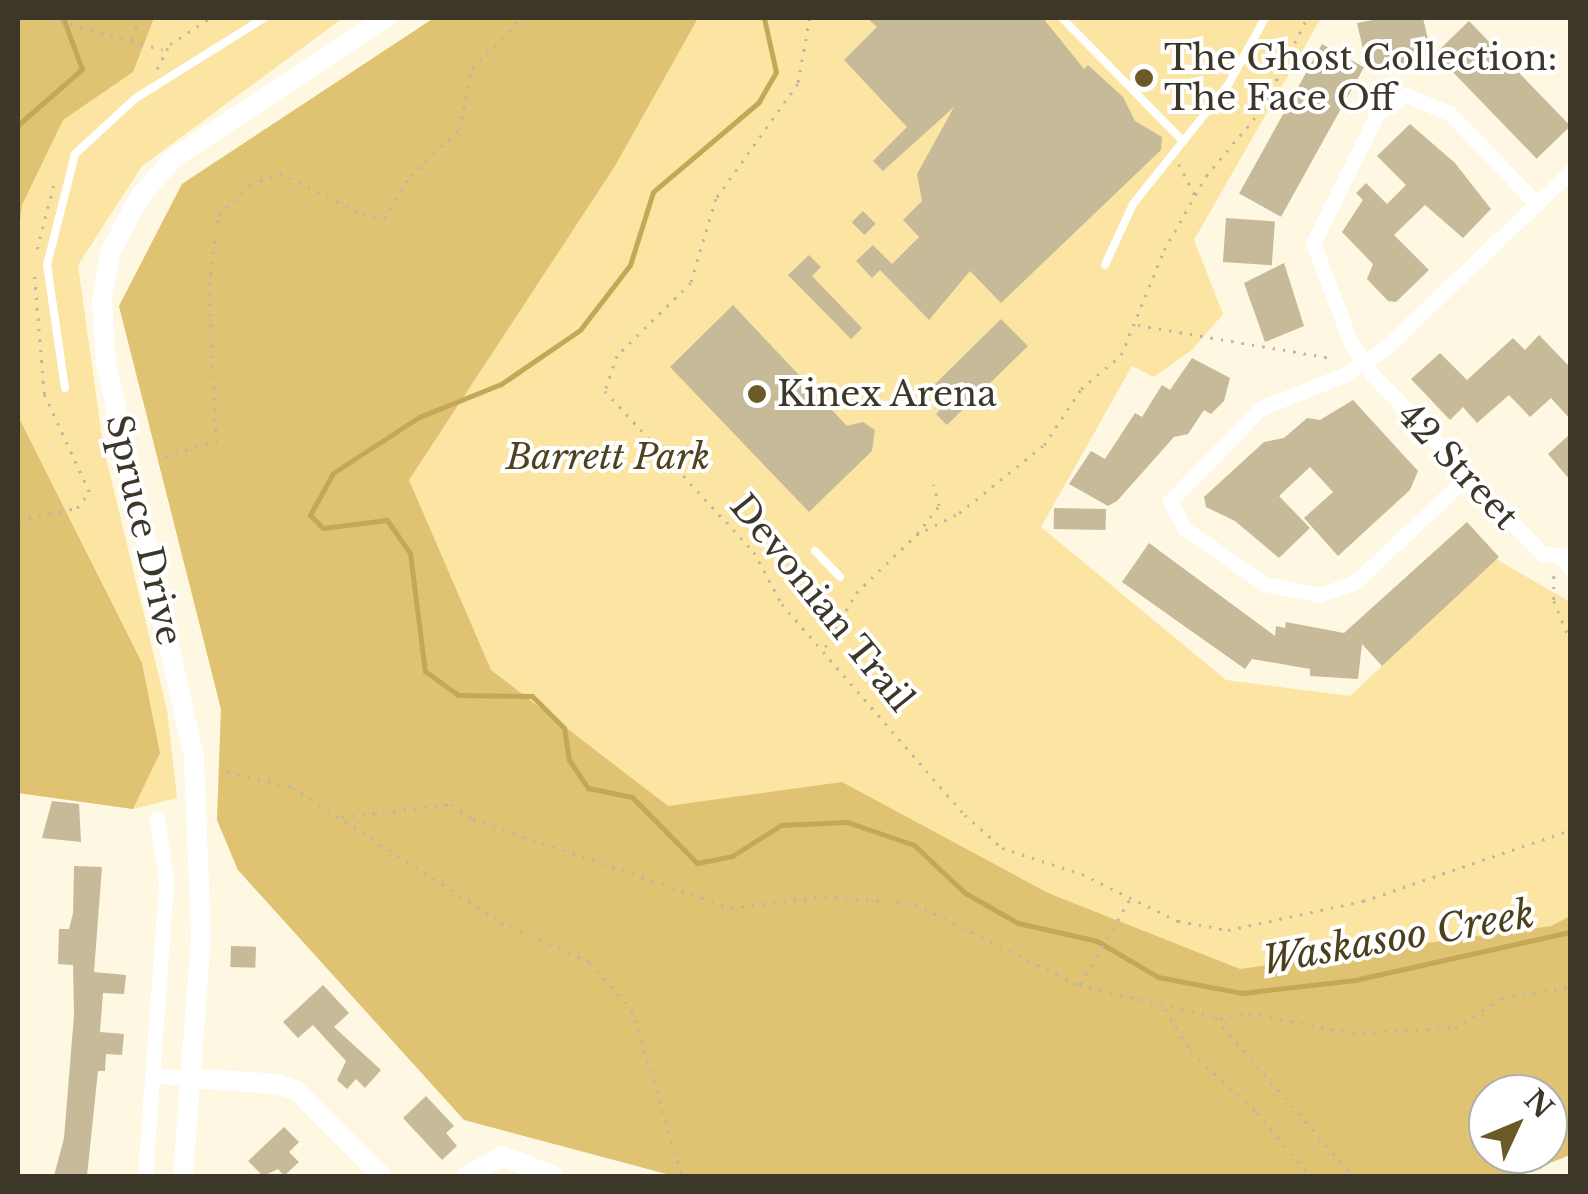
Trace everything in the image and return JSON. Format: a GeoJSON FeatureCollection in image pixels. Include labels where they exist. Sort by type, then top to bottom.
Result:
{"type":"FeatureCollection","features":[{"type":"Feature","properties":{"kind":"street","name":"Spruce Drive"},"geometry":{"type":"LineString","coordinates":[[183,1176],[200,934],[194,757],[106,364],[102,302],[110,253],[140,196],[175,157],[386,18]]}},
{"type":"Feature","properties":{"kind":"street"},"geometry":{"type":"LineString","coordinates":[[1364,364],[1312,237],[1385,104],[1406,95],[1437,104],[1538,204]]}},
{"type":"Feature","properties":{"kind":"street"},"geometry":{"type":"LineString","coordinates":[[1468,477],[1354,583],[1334,593],[1281,592],[1176,520],[1174,490],[1249,418],[1274,400],[1364,364],[1570,172]]}},
{"type":"Feature","properties":{"kind":"street","name":"42 Street"},"geometry":{"type":"LineString","coordinates":[[1364,364],[1542,554],[1564,558]]}},
{"type":"Feature","properties":{"kind":"street"},"geometry":{"type":"LineString","coordinates":[[145,1176],[156,1076],[166,881],[157,819]]}},
{"type":"Feature","properties":{"kind":"street"},"geometry":{"type":"LineString","coordinates":[[156,1076],[277,1084],[296,1091],[372,1173]]}},
{"type":"Feature","properties":{"kind":"street"},"geometry":{"type":"LineString","coordinates":[[467,1176],[502,1156],[554,1176]]}},
{"type":"Feature","properties":{"kind":"lane"},"geometry":{"type":"LineString","coordinates":[[65,388],[48,265],[76,154],[136,98],[264,18]]}},
{"type":"Feature","properties":{"kind":"lane"},"geometry":{"type":"LineString","coordinates":[[1062,18],[1183,141]]}},
{"type":"Feature","properties":{"kind":"lane"},"geometry":{"type":"LineString","coordinates":[[1104,265],[1132,204],[1241,67],[1265,18]]}},
{"type":"Feature","properties":{"kind":"lane"},"geometry":{"type":"LineString","coordinates":[[815,551],[840,577]]}},
{"type":"Feature","properties":{"kind":"lane"},"geometry":{"type":"LineString","coordinates":[[1564,558],[1570,573]]}},
{"type":"Feature","properties":{"kind":"path"},"geometry":{"type":"LineString","coordinates":[[51,18],[84,32],[131,39],[164,51]]}},
{"type":"Feature","properties":{"kind":"path"},"geometry":{"type":"LineString","coordinates":[[131,39],[140,18]]}},
{"type":"Feature","properties":{"kind":"path"},"geometry":{"type":"LineString","coordinates":[[152,75],[164,51],[210,18]]}},
{"type":"Feature","properties":{"kind":"path"},"geometry":{"type":"LineString","coordinates":[[165,456],[216,442],[208,285],[218,215],[250,185],[280,173],[362,214],[384,218],[410,176],[458,129],[472,69],[522,18]]}},
{"type":"Feature","properties":{"kind":"path","name":"Devonian Trail"},"geometry":{"type":"LineString","coordinates":[[810,18],[798,84],[716,200],[691,283],[617,356],[604,386],[614,406],[754,552],[782,604],[989,839],[1196,926],[1257,928],[1364,900],[1570,830]]}},
{"type":"Feature","properties":{"kind":"path"},"geometry":{"type":"LineString","coordinates":[[916,536],[959,514],[1044,445],[1081,389],[1120,354],[1136,325],[1154,270],[1196,196],[1262,109],[1307,18]]}},
{"type":"Feature","properties":{"kind":"path"},"geometry":{"type":"LineString","coordinates":[[1170,157],[1184,168],[1196,196]]}},
{"type":"Feature","properties":{"kind":"path"},"geometry":{"type":"LineString","coordinates":[[36,252],[58,173]]}},
{"type":"Feature","properties":{"kind":"path"},"geometry":{"type":"LineString","coordinates":[[18,520],[76,508],[89,492],[44,394],[35,265]]}},
{"type":"Feature","properties":{"kind":"path"},"geometry":{"type":"LineString","coordinates":[[1136,325],[1332,358]]}},
{"type":"Feature","properties":{"kind":"path"},"geometry":{"type":"LineString","coordinates":[[824,648],[850,600],[916,536],[939,506],[933,486]]}},
{"type":"Feature","properties":{"kind":"path"},"geometry":{"type":"LineString","coordinates":[[1564,558],[1552,593],[1570,640]]}},
{"type":"Feature","properties":{"kind":"path"},"geometry":{"type":"LineString","coordinates":[[227,772],[279,781],[500,922],[590,962],[620,989],[632,1010],[682,1176]]}},
{"type":"Feature","properties":{"kind":"path"},"geometry":{"type":"LineString","coordinates":[[341,817],[452,804],[473,820],[731,908],[824,896],[915,904],[1079,985],[1215,1017],[1249,1013],[1354,1033],[1455,1028],[1502,998],[1570,987]]}},
{"type":"Feature","properties":{"kind":"path"},"geometry":{"type":"LineString","coordinates":[[1079,985],[1131,897]]}},
{"type":"Feature","properties":{"kind":"path"},"geometry":{"type":"LineString","coordinates":[[1164,1008],[1191,1052],[1257,1113],[1310,1176]]}},
{"type":"Feature","properties":{"kind":"path"},"geometry":{"type":"LineString","coordinates":[[1215,1017],[1353,1176]]}},
{"type":"Feature","properties":{"kind":"green space"},"geometry":{"type":"Polygon","coordinates":[[[18,18],[343,18],[142,166],[78,265],[103,445],[167,710],[177,798],[133,809],[18,793],[18,18]]]}},
{"type":"Feature","properties":{"kind":"green space","name":"Barrett Park"},"geometry":{"type":"Polygon","coordinates":[[[434,18],[1321,18],[1194,240],[1223,314],[1192,350],[1154,377],[1132,366],[1041,527],[1226,680],[1350,696],[1496,559],[1570,602],[1570,1155],[1568,1074],[1468,1074],[1468,1174],[1523,1174],[679,1176],[238,870],[217,820],[221,709],[119,306],[182,184],[434,18]]]}},
{"type":"Feature","properties":{"kind":"shaded area"},"geometry":{"type":"Polygon","coordinates":[[[18,18],[154,18],[133,72],[63,120],[22,205],[18,237],[18,18]]]}},
{"type":"Feature","properties":{"kind":"shaded area"},"geometry":{"type":"Polygon","coordinates":[[[434,18],[698,18],[615,166],[409,480],[491,670],[668,806],[842,782],[1048,893],[1240,969],[1551,926],[1570,916],[1570,1155],[1568,1074],[1468,1074],[1468,1174],[1523,1174],[1518,1176],[674,1176],[464,1120],[238,870],[217,820],[221,709],[119,306],[182,184],[434,18]]]}},
{"type":"Feature","properties":{"kind":"shaded area"},"geometry":{"type":"Polygon","coordinates":[[[18,416],[142,663],[160,753],[133,809],[18,793],[18,416]]]}},
{"type":"Feature","properties":{"kind":"building"},"geometry":{"type":"Polygon","coordinates":[[[867,18],[1043,18],[1084,69],[1088,65],[1123,97],[1135,121],[1162,137],[1161,150],[1001,303],[970,271],[929,320],[880,270],[872,278],[856,261],[873,245],[892,264],[919,237],[903,220],[922,201],[917,174],[954,107],[883,171],[873,161],[907,127],[844,60],[877,27],[867,18]]]}},
{"type":"Feature","properties":{"kind":"building"},"geometry":{"type":"Polygon","coordinates":[[[1383,18],[1423,18],[1432,57],[1368,71],[1357,23],[1383,18]]]}},
{"type":"Feature","properties":{"kind":"building"},"geometry":{"type":"Polygon","coordinates":[[[1469,21],[1570,126],[1537,159],[1435,54],[1469,21]]]}},
{"type":"Feature","properties":{"kind":"building"},"geometry":{"type":"Polygon","coordinates":[[[1322,44],[1364,67],[1281,217],[1239,194],[1322,44]]]}},
{"type":"Feature","properties":{"kind":"building"},"geometry":{"type":"Polygon","coordinates":[[[1410,124],[1455,163],[1491,209],[1463,238],[1425,205],[1394,235],[1429,270],[1396,302],[1388,301],[1367,279],[1373,264],[1342,232],[1363,200],[1356,193],[1366,183],[1387,204],[1406,185],[1377,156],[1410,124]]]}},
{"type":"Feature","properties":{"kind":"building"},"geometry":{"type":"Polygon","coordinates":[[[863,211],[876,224],[864,235],[852,222],[863,211]]]}},
{"type":"Feature","properties":{"kind":"building"},"geometry":{"type":"Polygon","coordinates":[[[1226,218],[1275,221],[1272,265],[1223,262],[1226,218]]]}},
{"type":"Feature","properties":{"kind":"building"},"geometry":{"type":"Polygon","coordinates":[[[809,255],[821,267],[812,276],[862,328],[851,339],[788,275],[809,255]]]}},
{"type":"Feature","properties":{"kind":"building"},"geometry":{"type":"Polygon","coordinates":[[[1284,263],[1304,326],[1265,342],[1244,283],[1284,263]]]}},
{"type":"Feature","properties":{"kind":"building","name":"Kinex Arena"},"geometry":{"type":"Polygon","coordinates":[[[733,305],[847,426],[863,422],[875,430],[872,451],[809,512],[670,367],[733,305]]]}},
{"type":"Feature","properties":{"kind":"building"},"geometry":{"type":"Polygon","coordinates":[[[1001,319],[1028,346],[947,425],[936,414],[950,400],[935,384],[1001,319]]]}},
{"type":"Feature","properties":{"kind":"building"},"geometry":{"type":"Polygon","coordinates":[[[1539,335],[1570,367],[1570,419],[1551,398],[1530,417],[1509,395],[1477,423],[1463,407],[1450,420],[1411,379],[1440,353],[1467,380],[1513,338],[1525,350],[1539,335]]]}},
{"type":"Feature","properties":{"kind":"building"},"geometry":{"type":"Polygon","coordinates":[[[1192,358],[1230,378],[1224,401],[1211,414],[1204,410],[1188,434],[1174,437],[1117,501],[1108,506],[1069,484],[1091,451],[1105,459],[1135,413],[1142,417],[1162,385],[1170,390],[1192,358]]]}},
{"type":"Feature","properties":{"kind":"building"},"geometry":{"type":"Polygon","coordinates":[[[1353,400],[1418,471],[1410,490],[1338,556],[1304,518],[1333,492],[1310,467],[1279,496],[1310,528],[1279,558],[1235,521],[1206,507],[1204,497],[1264,442],[1284,438],[1307,418],[1320,420],[1353,400]]]}},
{"type":"Feature","properties":{"kind":"building"},"geometry":{"type":"Polygon","coordinates":[[[1570,434],[1570,480],[1548,454],[1570,434]]]}},
{"type":"Feature","properties":{"kind":"building"},"geometry":{"type":"Polygon","coordinates":[[[1054,508],[1106,509],[1106,530],[1054,529],[1054,508]]]}},
{"type":"Feature","properties":{"kind":"building"},"geometry":{"type":"Polygon","coordinates":[[[1467,522],[1499,557],[1382,666],[1362,644],[1358,679],[1310,676],[1310,669],[1252,659],[1245,669],[1122,582],[1149,543],[1275,636],[1276,626],[1285,628],[1286,622],[1344,633],[1467,522]]]}},
{"type":"Feature","properties":{"kind":"building"},"geometry":{"type":"Polygon","coordinates":[[[52,801],[79,804],[81,842],[42,838],[52,801]]]}},
{"type":"Feature","properties":{"kind":"building"},"geometry":{"type":"Polygon","coordinates":[[[74,866],[102,867],[94,972],[126,975],[124,994],[103,993],[100,1032],[124,1034],[122,1055],[106,1054],[105,1071],[98,1071],[87,1176],[54,1176],[64,1138],[74,1015],[73,965],[58,964],[59,929],[69,929],[73,913],[74,866]]]}},
{"type":"Feature","properties":{"kind":"building"},"geometry":{"type":"Polygon","coordinates":[[[231,946],[256,947],[255,968],[230,967],[231,946]]]}},
{"type":"Feature","properties":{"kind":"building"},"geometry":{"type":"Polygon","coordinates":[[[323,985],[349,1013],[334,1027],[381,1070],[365,1088],[356,1079],[347,1089],[337,1080],[346,1061],[313,1025],[298,1038],[283,1022],[323,985]]]}},
{"type":"Feature","properties":{"kind":"building"},"geometry":{"type":"Polygon","coordinates":[[[426,1096],[454,1126],[446,1133],[457,1146],[442,1160],[403,1118],[426,1096]]]}},
{"type":"Feature","properties":{"kind":"building"},"geometry":{"type":"Polygon","coordinates":[[[284,1127],[299,1142],[289,1152],[299,1162],[284,1176],[278,1169],[263,1176],[248,1161],[284,1127]]]}},
{"type":"Feature","properties":{"kind":"waterway"},"geometry":{"type":"LineString","coordinates":[[18,125],[82,69],[63,18]]}},
{"type":"Feature","properties":{"kind":"waterway","name":"Waskasoo Creek"},"geometry":{"type":"LineString","coordinates":[[764,18],[776,72],[759,102],[653,192],[630,265],[580,330],[501,384],[419,417],[333,473],[310,515],[323,528],[387,520],[410,553],[425,671],[458,695],[532,696],[564,728],[569,760],[588,788],[632,797],[697,863],[732,856],[781,825],[847,822],[914,845],[965,893],[1018,923],[1097,941],[1158,977],[1242,993],[1355,980],[1570,932]]}},
{"type":"Feature","properties":{"kind":"place","name":"The Ghost Collection: The Face Off"},"geometry":{"type":"Point","coordinates":[1144,78]}},
{"type":"Feature","properties":{"kind":"place","name":"Kinex Arena"},"geometry":{"type":"Point","coordinates":[757,394]}}]}
